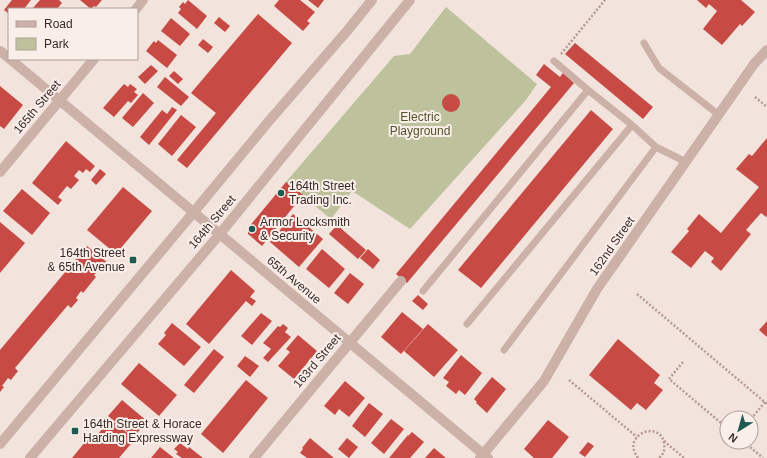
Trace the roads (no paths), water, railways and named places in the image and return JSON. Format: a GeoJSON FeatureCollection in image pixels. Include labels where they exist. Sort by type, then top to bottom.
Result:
{"type":"FeatureCollection","features":[{"type":"Feature","properties":{"kind":"street"},"geometry":{"type":"LineString","coordinates":[[137,8],[144,0]]}},
{"type":"Feature","properties":{"kind":"street","name":"164th Street"},"geometry":{"type":"LineString","coordinates":[[0,444],[194,213],[269,120],[372,0]]}},
{"type":"Feature","properties":{"kind":"street","name":"164th Street"},"geometry":{"type":"LineString","coordinates":[[30,458],[219,235],[410,0]]}},
{"type":"Feature","properties":{"kind":"street","name":"162nd Street"},"geometry":{"type":"LineString","coordinates":[[483,457],[544,381],[597,290],[754,64],[767,50]]}},
{"type":"Feature","properties":{"kind":"street","name":"65th Avenue"},"geometry":{"type":"LineString","coordinates":[[0,51],[8,58]]}},
{"type":"Feature","properties":{"kind":"street","name":"65th Avenue"},"geometry":{"type":"LineString","coordinates":[[10,60],[350,343],[483,457]]}},
{"type":"Feature","properties":{"kind":"street","name":"165th Street"},"geometry":{"type":"LineString","coordinates":[[0,172],[93,60]]}},
{"type":"Feature","properties":{"kind":"street","name":"163rd Street"},"geometry":{"type":"LineString","coordinates":[[254,458],[401,281]]}},
{"type":"Feature","properties":{"kind":"lane"},"geometry":{"type":"LineString","coordinates":[[644,44],[659,68],[719,115]]}},
{"type":"Feature","properties":{"kind":"lane"},"geometry":{"type":"LineString","coordinates":[[554,61],[632,125],[656,147],[686,162]]}},
{"type":"Feature","properties":{"kind":"lane"},"geometry":{"type":"LineString","coordinates":[[423,291],[588,90]]}},
{"type":"Feature","properties":{"kind":"lane"},"geometry":{"type":"LineString","coordinates":[[467,324],[632,125]]}},
{"type":"Feature","properties":{"kind":"lane"},"geometry":{"type":"LineString","coordinates":[[504,350],[656,147]]}},
{"type":"Feature","properties":{"kind":"place","name":"164th Street Trading Inc."},"geometry":{"type":"Point","coordinates":[281,193]}},
{"type":"Feature","properties":{"kind":"place","name":"Armor Locksmith & Security"},"geometry":{"type":"Point","coordinates":[252,229]}},
{"type":"Feature","properties":{"kind":"place","name":"164th Street & 65th Avenue"},"geometry":{"type":"Point","coordinates":[133,260]}},
{"type":"Feature","properties":{"kind":"place","name":"164th Street & Horace Harding Expressway"},"geometry":{"type":"Point","coordinates":[75,431]}},
{"type":"Feature","properties":{"kind":"park label","name":"Electric Playground"},"geometry":{"type":"Point","coordinates":[420,124]}}]}
